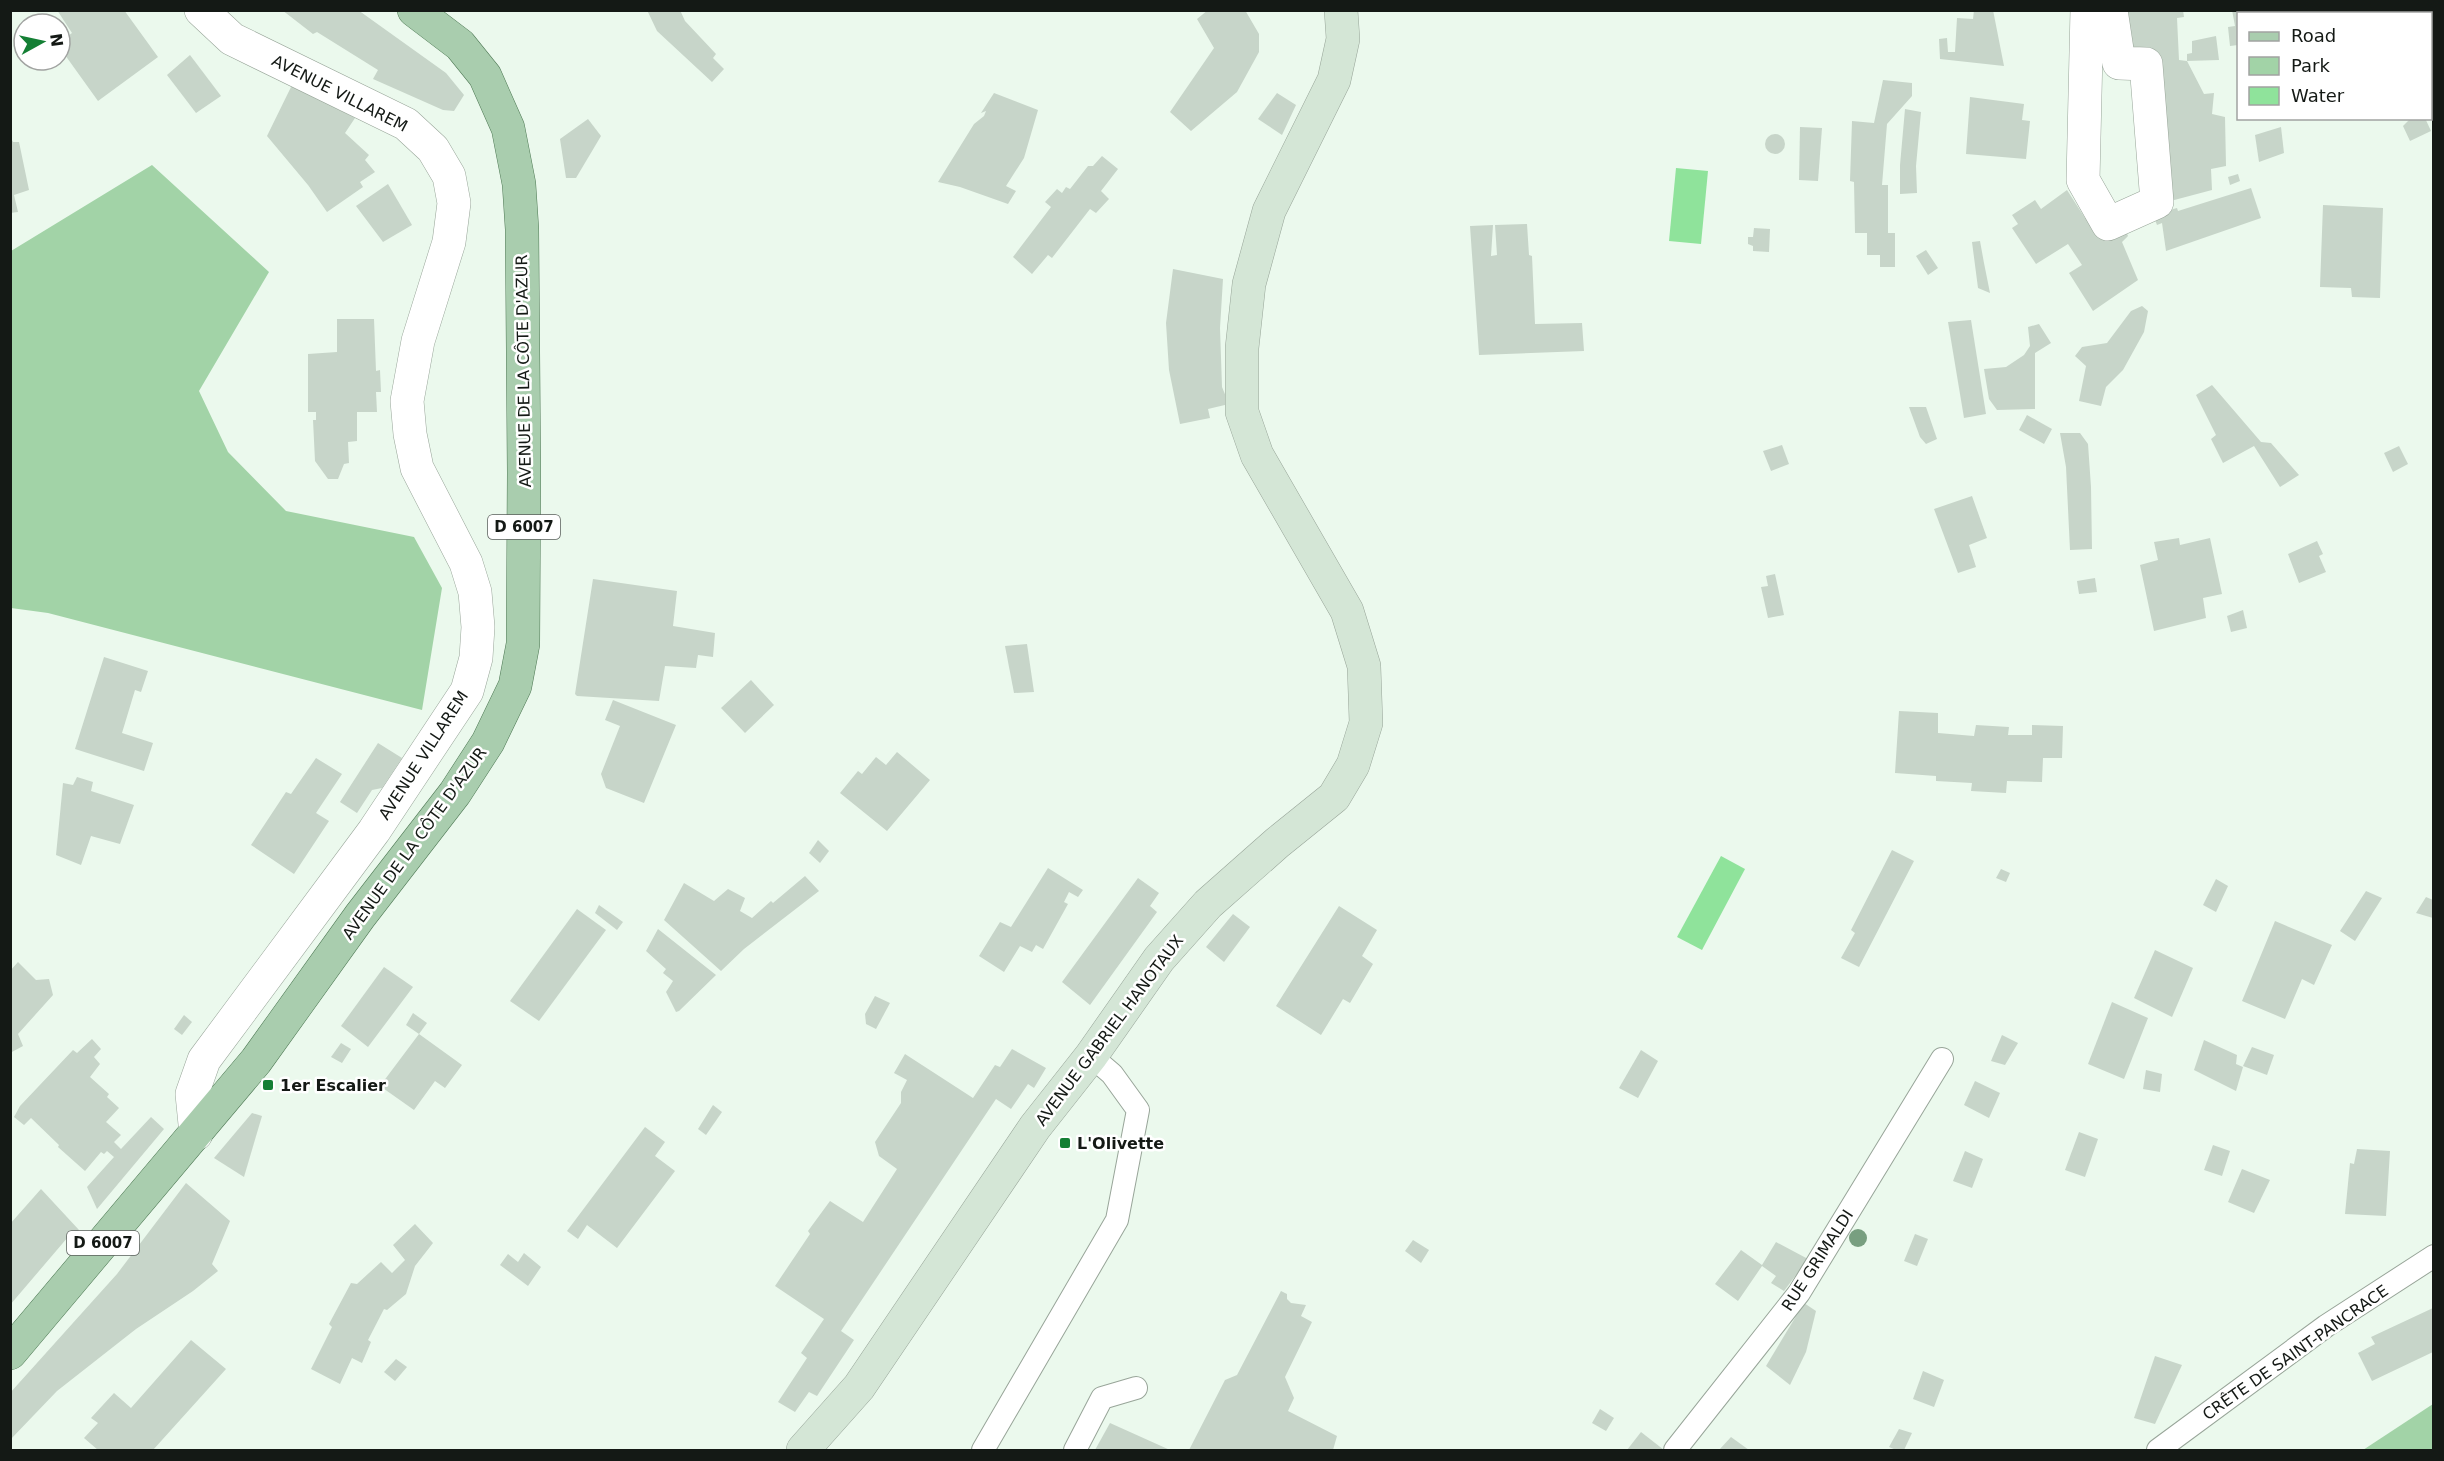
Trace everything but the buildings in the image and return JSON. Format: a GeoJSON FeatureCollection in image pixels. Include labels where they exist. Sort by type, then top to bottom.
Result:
{"type":"FeatureCollection","features":[{"type":"Feature","properties":{"kind":"main road","name":"AVENUE DE LA CÔTE D'AZUR"},"geometry":{"type":"LineString","coordinates":[[10,1353],[256,1061],[360,916],[455,793],[488,742],[515,686],[523,644],[522,229],[519,184],[508,128],[486,76],[460,45],[414,10]]}},
{"type":"Feature","properties":{"kind":"main road","name":"AVENUE GABRIEL HANOTAUX"},"geometry":{"type":"LineString","coordinates":[[803,1450],[859,1387],[1035,1127],[1090,1056],[1159,959],[1208,904],[1277,843],[1334,797],[1353,765],[1366,723],[1364,666],[1347,611],[1257,455],[1242,412],[1242,348],[1249,284],[1269,212],[1335,80],[1343,39],[1341,10]]}},
{"type":"Feature","properties":{"kind":"street","name":"AVENUE VILLAREM"},"geometry":{"type":"LineString","coordinates":[[196,1134],[192,1094],[204,1060],[374,831],[467,691],[476,658],[478,627],[475,592],[466,563],[417,468],[410,434],[407,401],[418,341],[449,242],[454,203],[449,176],[433,149],[406,124],[232,39],[201,10]]}},
{"type":"Feature","properties":{"kind":"street"},"geometry":{"type":"LineString","coordinates":[[2087,10],[2083,180],[2108,224],[2157,202],[2146,64],[2119,63],[2111,10]]}},
{"type":"Feature","properties":{"kind":"lane"},"geometry":{"type":"LineString","coordinates":[[984,1450],[1117,1220],[1138,1110],[1112,1074],[1090,1056]]}},
{"type":"Feature","properties":{"kind":"lane","name":"RUE GRIMALDI"},"geometry":{"type":"LineString","coordinates":[[1675,1450],[1799,1293],[1942,1059]]}},
{"type":"Feature","properties":{"kind":"lane","name":"CRÊTE DE SAINT-PANCRACE"},"geometry":{"type":"LineString","coordinates":[[2158,1450],[2326,1326],[2433,1256]]}},
{"type":"Feature","properties":{"kind":"lane"},"geometry":{"type":"LineString","coordinates":[[1075,1450],[1102,1398],[1136,1388]]}},
{"type":"Feature","properties":{"kind":"green space"},"geometry":{"type":"Polygon","coordinates":[[[152,165],[269,272],[199,391],[228,452],[286,511],[414,537],[442,588],[422,710],[48,613],[11,608],[11,251],[152,165]]]}},
{"type":"Feature","properties":{"kind":"green space"},"geometry":{"type":"Polygon","coordinates":[[[2433,1404],[2433,1450],[2363,1450],[2433,1404]]]}},
{"type":"Feature","properties":{"kind":"water"},"geometry":{"type":"Polygon","coordinates":[[[1676,168],[1708,171],[1701,244],[1669,241],[1676,168]]]}},
{"type":"Feature","properties":{"kind":"water"},"geometry":{"type":"Polygon","coordinates":[[[1721,856],[1745,869],[1702,950],[1677,937],[1721,856]]]}},
{"type":"Feature","properties":{"kind":"place","name":"1er Escalier"},"geometry":{"type":"Point","coordinates":[268,1085]}},
{"type":"Feature","properties":{"kind":"place","name":"L'Olivette"},"geometry":{"type":"Point","coordinates":[1065,1143]}}]}
